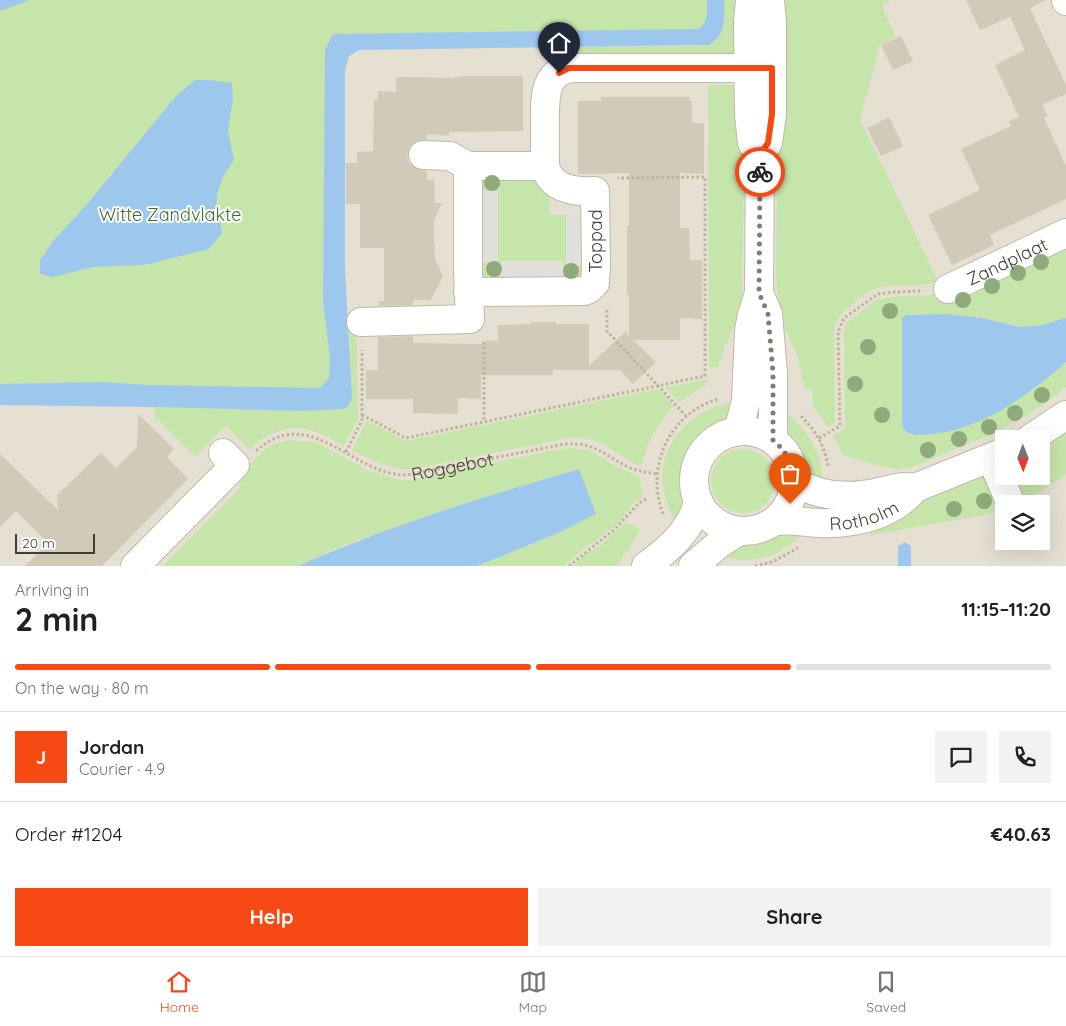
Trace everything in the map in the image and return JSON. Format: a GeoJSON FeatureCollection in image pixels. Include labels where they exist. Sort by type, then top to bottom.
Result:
{"type":"FeatureCollection","features":[{"type":"Feature","properties":{"kind":"street"},"geometry":{"type":"LineString","coordinates":[[738,431],[746,401],[749,330],[759,293],[760,154],[768,143],[772,114],[748,22],[750,0]]}},
{"type":"Feature","properties":{"kind":"street"},"geometry":{"type":"LineString","coordinates":[[760,68],[772,22],[770,0]]}},
{"type":"Feature","properties":{"kind":"street"},"geometry":{"type":"LineString","coordinates":[[423,155],[450,156],[468,166],[545,166],[545,94],[550,80],[564,70],[575,68],[760,68]]}},
{"type":"Feature","properties":{"kind":"street"},"geometry":{"type":"LineString","coordinates":[[361,322],[470,319],[468,292],[468,166]]}},
{"type":"Feature","properties":{"kind":"street","name":"Toppad"},"geometry":{"type":"LineString","coordinates":[[468,292],[584,291],[595,283],[595,191],[579,192],[560,186],[547,173],[545,166]]}},
{"type":"Feature","properties":{"kind":"street","name":"Zandplaat"},"geometry":{"type":"LineString","coordinates":[[948,288],[1066,233]]}},
{"type":"Feature","properties":{"kind":"street"},"geometry":{"type":"LineString","coordinates":[[759,293],[768,314],[772,363],[773,440]]}},
{"type":"Feature","properties":{"kind":"street"},"geometry":{"type":"LineString","coordinates":[[1044,430],[1066,415]]}},
{"type":"Feature","properties":{"kind":"street"},"geometry":{"type":"LineString","coordinates":[[738,431],[756,432],[773,440],[787,454],[791,462],[795,482],[790,504],[776,521],[758,530],[739,531],[722,527],[714,522],[707,516],[694,490],[695,467],[700,456],[716,439],[738,431]]}},
{"type":"Feature","properties":{"kind":"street"},"geometry":{"type":"LineString","coordinates":[[135,566],[235,465],[223,453]]}},
{"type":"Feature","properties":{"kind":"street","name":"Rotholm"},"geometry":{"type":"LineString","coordinates":[[776,521],[790,519],[819,523],[859,520],[894,506],[907,498],[915,488],[995,456]]}},
{"type":"Feature","properties":{"kind":"street","name":"Rotholm"},"geometry":{"type":"LineString","coordinates":[[795,482],[819,493],[834,496],[864,495],[904,486],[915,488]]}},
{"type":"Feature","properties":{"kind":"street"},"geometry":{"type":"LineString","coordinates":[[646,566],[661,555],[684,532],[695,513],[698,501]]}},
{"type":"Feature","properties":{"kind":"street"},"geometry":{"type":"LineString","coordinates":[[692,566],[719,544],[739,531]]}},
{"type":"Feature","properties":{"kind":"path"},"geometry":{"type":"LineString","coordinates":[[362,415],[406,438],[705,376],[705,177],[595,178],[595,191]]}},
{"type":"Feature","properties":{"kind":"path"},"geometry":{"type":"LineString","coordinates":[[819,438],[840,426],[838,332],[844,318],[878,294],[932,291],[940,286],[948,288]]}},
{"type":"Feature","properties":{"kind":"path"},"geometry":{"type":"LineString","coordinates":[[592,287],[607,308],[607,331],[686,416]]}},
{"type":"Feature","properties":{"kind":"path"},"geometry":{"type":"LineString","coordinates":[[470,319],[484,328],[484,422]]}},
{"type":"Feature","properties":{"kind":"path"},"geometry":{"type":"LineString","coordinates":[[346,452],[362,420],[361,322]]}},
{"type":"Feature","properties":{"kind":"path"},"geometry":{"type":"LineString","coordinates":[[664,516],[658,495],[657,474],[664,446],[674,429],[686,416],[699,407],[720,398]]}},
{"type":"Feature","properties":{"kind":"path"},"geometry":{"type":"LineString","coordinates":[[797,412],[819,438],[828,468]]}},
{"type":"Feature","properties":{"kind":"path","name":"Roggebot"},"geometry":{"type":"LineString","coordinates":[[254,453],[266,442],[276,438],[299,434],[317,438],[379,469],[398,475],[407,475],[549,446],[582,443],[597,448],[633,469],[657,474]]}},
{"type":"Feature","properties":{"kind":"path"},"geometry":{"type":"LineString","coordinates":[[569,566],[584,552],[615,529],[639,503],[648,498]]}},
{"type":"Feature","properties":{"kind":"path"},"geometry":{"type":"LineString","coordinates":[[755,566],[780,559],[802,545]]}},
{"type":"Feature","properties":{"kind":"shaded area"},"geometry":{"type":"Polygon","coordinates":[[[0,0],[1066,0],[1066,566],[0,566],[0,0]]]}},
{"type":"Feature","properties":{"kind":"shaded area"},"geometry":{"type":"Polygon","coordinates":[[[478,191],[498,191],[498,263],[478,263],[478,191]]]}},
{"type":"Feature","properties":{"kind":"shaded area"},"geometry":{"type":"Polygon","coordinates":[[[566,215],[586,216],[586,265],[566,265],[566,215]]]}},
{"type":"Feature","properties":{"kind":"shaded area"},"geometry":{"type":"Polygon","coordinates":[[[501,261],[563,261],[563,281],[501,282],[501,261]]]}},
{"type":"Feature","properties":{"kind":"green space","name":"Witte Zandvlakte"},"geometry":{"type":"Polygon","coordinates":[[[0,0],[717,0],[703,38],[337,42],[341,385],[324,402],[0,401],[0,0]]]}},
{"type":"Feature","properties":{"kind":"green space"},"geometry":{"type":"Polygon","coordinates":[[[724,0],[740,0],[735,55],[551,62],[551,47],[701,46],[724,26],[724,0]]]}},
{"type":"Feature","properties":{"kind":"green space"},"geometry":{"type":"Polygon","coordinates":[[[778,0],[892,0],[882,5],[895,37],[880,45],[860,119],[938,281],[923,285],[890,286],[875,289],[855,302],[838,319],[835,324],[834,335],[835,423],[828,427],[813,406],[813,391],[804,388],[798,358],[783,324],[779,306],[776,280],[778,0]]]}},
{"type":"Feature","properties":{"kind":"green space"},"geometry":{"type":"Polygon","coordinates":[[[708,85],[740,85],[744,168],[742,298],[736,321],[718,368],[709,367],[708,85]]]}},
{"type":"Feature","properties":{"kind":"green space"},"geometry":{"type":"Polygon","coordinates":[[[532,175],[549,190],[550,215],[566,215],[566,265],[586,265],[583,277],[563,281],[563,261],[501,261],[501,282],[483,279],[479,275],[478,263],[498,263],[498,191],[478,191],[482,177],[532,175]]]}},
{"type":"Feature","properties":{"kind":"green space"},"geometry":{"type":"Polygon","coordinates":[[[1066,243],[1066,318],[1064,319],[1043,325],[1020,327],[982,318],[920,314],[905,315],[902,319],[903,429],[947,429],[973,424],[987,418],[1016,400],[1066,362],[1066,387],[1022,418],[975,441],[915,466],[898,469],[843,455],[833,435],[845,429],[844,330],[846,323],[874,301],[880,299],[932,295],[1066,243]]]}},
{"type":"Feature","properties":{"kind":"green space"},"geometry":{"type":"Polygon","coordinates":[[[348,313],[356,313],[358,419],[344,446],[310,430],[291,428],[264,437],[250,450],[226,426],[195,457],[158,420],[155,420],[154,407],[305,411],[345,409],[352,396],[348,313]]]}},
{"type":"Feature","properties":{"kind":"green space"},"geometry":{"type":"Polygon","coordinates":[[[709,379],[706,385],[679,402],[665,387],[709,379]]]}},
{"type":"Feature","properties":{"kind":"green space"},"geometry":{"type":"Polygon","coordinates":[[[658,389],[674,406],[654,433],[641,466],[600,443],[572,437],[413,469],[389,466],[352,450],[367,421],[406,441],[658,389]]]}},
{"type":"Feature","properties":{"kind":"green space"},"geometry":{"type":"Polygon","coordinates":[[[734,402],[726,417],[696,444],[689,455],[683,476],[682,507],[675,523],[667,505],[662,476],[670,446],[690,422],[703,413],[718,406],[734,402]]]}},
{"type":"Feature","properties":{"kind":"green space"},"geometry":{"type":"Polygon","coordinates":[[[786,413],[801,427],[812,443],[820,461],[823,481],[813,477],[808,472],[792,447],[784,429],[786,413]]]}},
{"type":"Feature","properties":{"kind":"green space"},"geometry":{"type":"Polygon","coordinates":[[[1066,432],[1066,474],[1046,488],[1033,495],[1013,495],[1010,485],[1050,485],[1050,442],[1066,432]]]}},
{"type":"Feature","properties":{"kind":"green space"},"geometry":{"type":"Polygon","coordinates":[[[287,440],[315,442],[369,471],[400,480],[410,480],[550,451],[570,448],[588,450],[615,466],[639,476],[643,498],[634,503],[622,519],[564,566],[477,566],[556,534],[596,514],[578,469],[349,543],[298,566],[163,566],[240,488],[239,474],[269,446],[287,440]]]}},
{"type":"Feature","properties":{"kind":"green space"},"geometry":{"type":"Polygon","coordinates":[[[737,449],[749,449],[766,458],[773,469],[775,481],[773,493],[766,504],[749,513],[737,513],[725,508],[716,499],[711,487],[711,475],[716,463],[725,454],[737,449]]]}},
{"type":"Feature","properties":{"kind":"green space"},"geometry":{"type":"Polygon","coordinates":[[[991,473],[999,495],[995,495],[995,512],[989,514],[867,536],[881,529],[917,503],[991,473]]]}},
{"type":"Feature","properties":{"kind":"green space"},"geometry":{"type":"Polygon","coordinates":[[[625,523],[634,525],[640,531],[617,566],[573,566],[586,554],[600,546],[625,523]]]}},
{"type":"Feature","properties":{"kind":"green space"},"geometry":{"type":"Polygon","coordinates":[[[775,532],[804,532],[785,548],[765,557],[744,560],[720,556],[734,545],[763,538],[775,532]]]}},
{"type":"Feature","properties":{"kind":"water"},"geometry":{"type":"Polygon","coordinates":[[[0,0],[30,0],[0,11],[0,0]]]}},
{"type":"Feature","properties":{"kind":"water"},"geometry":{"type":"Polygon","coordinates":[[[707,0],[724,0],[722,31],[715,41],[709,45],[359,50],[349,56],[345,70],[345,271],[352,396],[345,409],[305,411],[0,405],[0,384],[104,382],[149,385],[320,388],[329,378],[330,359],[323,300],[325,50],[333,34],[698,29],[706,20],[707,0]]]}},
{"type":"Feature","properties":{"kind":"water"},"geometry":{"type":"Polygon","coordinates":[[[195,80],[232,83],[233,99],[228,131],[234,160],[218,189],[216,203],[222,233],[209,249],[144,265],[93,267],[53,277],[40,274],[40,260],[54,240],[88,203],[176,96],[195,80]]]}},
{"type":"Feature","properties":{"kind":"water"},"geometry":{"type":"Polygon","coordinates":[[[946,314],[982,318],[1020,327],[1043,325],[1066,318],[1066,362],[1021,398],[987,418],[951,431],[924,435],[906,432],[903,429],[902,421],[902,318],[905,315],[946,314]]]}},
{"type":"Feature","properties":{"kind":"water"},"geometry":{"type":"Polygon","coordinates":[[[579,469],[596,514],[556,534],[477,566],[298,566],[332,551],[437,513],[579,469]]]}},
{"type":"Feature","properties":{"kind":"water"},"geometry":{"type":"Polygon","coordinates":[[[905,542],[911,546],[911,566],[898,566],[898,546],[905,542]]]}},
{"type":"Feature","properties":{"kind":"building"},"geometry":{"type":"Polygon","coordinates":[[[966,0],[1046,0],[1030,8],[1066,85],[1066,94],[1042,105],[1048,116],[1044,118],[1066,166],[1066,199],[990,235],[994,245],[952,265],[928,215],[980,190],[961,149],[1011,126],[1009,121],[1019,117],[995,65],[1025,50],[1010,17],[980,30],[966,0]]]}},
{"type":"Feature","properties":{"kind":"building"},"geometry":{"type":"Polygon","coordinates":[[[901,36],[913,61],[893,70],[881,45],[901,36]]]}},
{"type":"Feature","properties":{"kind":"building"},"geometry":{"type":"Polygon","coordinates":[[[464,76],[523,76],[523,131],[449,132],[449,136],[427,134],[427,140],[416,141],[410,146],[407,154],[409,163],[415,168],[427,171],[427,180],[434,179],[435,203],[442,203],[434,221],[434,237],[435,259],[443,277],[431,300],[413,300],[413,305],[379,306],[379,301],[384,301],[384,248],[360,248],[360,204],[346,204],[346,163],[357,163],[357,152],[373,151],[374,100],[378,100],[378,91],[396,92],[396,77],[451,78],[464,76]]]}},
{"type":"Feature","properties":{"kind":"building"},"geometry":{"type":"Polygon","coordinates":[[[601,97],[690,97],[689,101],[692,101],[692,123],[704,123],[704,174],[680,173],[680,228],[689,228],[690,260],[702,260],[702,319],[680,318],[680,340],[633,340],[656,362],[633,384],[620,370],[553,370],[553,375],[481,375],[481,399],[458,398],[458,414],[413,413],[413,399],[366,399],[366,370],[378,370],[378,337],[413,336],[413,343],[486,344],[486,340],[498,341],[498,325],[531,324],[531,322],[589,324],[589,366],[625,332],[629,336],[627,226],[629,226],[629,173],[578,174],[578,101],[601,101],[601,97]]]}},
{"type":"Feature","properties":{"kind":"building"},"geometry":{"type":"Polygon","coordinates":[[[889,117],[903,146],[881,156],[867,128],[889,117]]]}},
{"type":"Feature","properties":{"kind":"building"},"geometry":{"type":"Polygon","coordinates":[[[138,414],[174,449],[167,457],[188,479],[102,566],[25,566],[48,543],[16,511],[0,527],[0,454],[58,510],[57,495],[101,453],[116,468],[137,447],[138,414]]]}},
{"type":"Feature","properties":{"kind":"way so far"},"geometry":{"type":"LineString","coordinates":[[760,172],[759,293],[768,314],[774,393],[773,440],[787,454],[794,472],[795,482],[790,504]]}},
{"type":"Feature","properties":{"kind":"route"},"geometry":{"type":"LineString","coordinates":[[559,73],[569,68],[772,68],[772,114],[768,143],[760,154],[760,172]]}}]}
